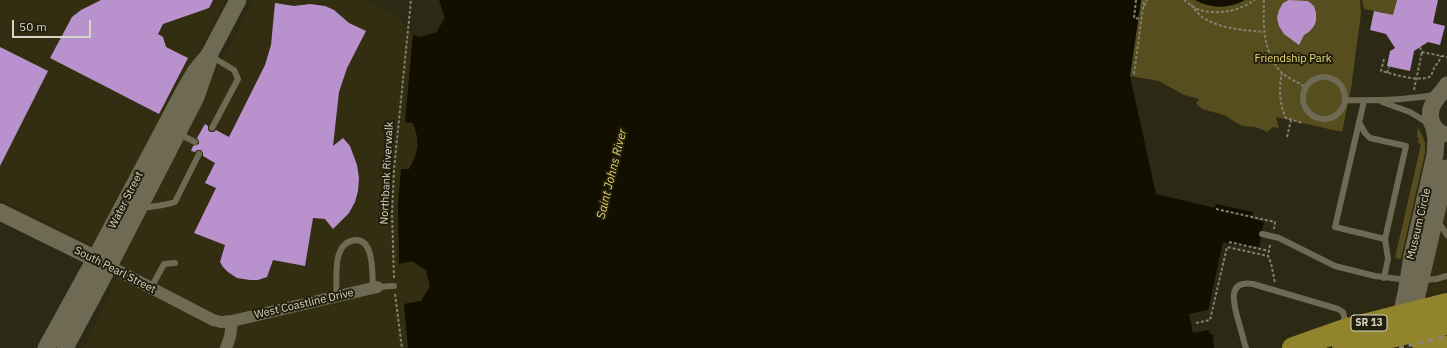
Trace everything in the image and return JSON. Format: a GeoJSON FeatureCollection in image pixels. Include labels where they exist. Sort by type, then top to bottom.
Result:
{"type":"FeatureCollection","features":[{"type":"Feature","properties":{"kind":"highway","name":"SR 13"},"geometry":{"type":"LineString","coordinates":[[1293,348],[1351,328],[1447,304]]}},
{"type":"Feature","properties":{"kind":"highway"},"geometry":{"type":"LineString","coordinates":[[1410,318],[1413,332],[1418,339],[1431,344],[1447,347]]}},
{"type":"Feature","properties":{"kind":"highway"},"geometry":{"type":"LineString","coordinates":[[1398,348],[1397,334],[1410,318]]}},
{"type":"Feature","properties":{"kind":"highway"},"geometry":{"type":"LineString","coordinates":[[1349,346],[1447,324]]}},
{"type":"Feature","properties":{"kind":"street","name":"Water Street"},"geometry":{"type":"LineString","coordinates":[[46,348],[139,209],[189,81],[210,55],[238,0]]}},
{"type":"Feature","properties":{"kind":"street","name":"Museum Circle"},"geometry":{"type":"LineString","coordinates":[[1432,211],[1435,152],[1438,129],[1430,116],[1431,109],[1436,100],[1444,91]]}},
{"type":"Feature","properties":{"kind":"street","name":"Water Street"},"geometry":{"type":"LineString","coordinates":[[65,348],[102,263],[171,130]]}},
{"type":"Feature","properties":{"kind":"street","name":"Museum Circle"},"geometry":{"type":"LineString","coordinates":[[1410,318],[1414,280],[1411,260],[1432,211],[1447,168]]}},
{"type":"Feature","properties":{"kind":"street","name":"South Pearl Street"},"geometry":{"type":"LineString","coordinates":[[0,212],[213,320],[221,322],[232,321]]}},
{"type":"Feature","properties":{"kind":"street","name":"West Coastline Drive"},"geometry":{"type":"LineString","coordinates":[[232,321],[375,288]]}},
{"type":"Feature","properties":{"kind":"street"},"geometry":{"type":"LineString","coordinates":[[226,348],[230,337],[232,321]]}},
{"type":"Feature","properties":{"kind":"lane"},"geometry":{"type":"LineString","coordinates":[[210,55],[234,70],[238,79],[212,128]]}},
{"type":"Feature","properties":{"kind":"lane"},"geometry":{"type":"LineString","coordinates":[[1316,78],[1330,78],[1337,81],[1342,86],[1345,93],[1344,107],[1340,113],[1327,120],[1314,118],[1304,108],[1302,101],[1305,87],[1316,78]]}},
{"type":"Feature","properties":{"kind":"lane"},"geometry":{"type":"LineString","coordinates":[[1345,100],[1379,101],[1414,98],[1444,91]]}},
{"type":"Feature","properties":{"kind":"lane"},"geometry":{"type":"LineString","coordinates":[[1364,101],[1335,227],[1385,239]]}},
{"type":"Feature","properties":{"kind":"lane"},"geometry":{"type":"LineString","coordinates":[[1379,101],[1410,112],[1438,129]]}},
{"type":"Feature","properties":{"kind":"lane"},"geometry":{"type":"LineString","coordinates":[[1359,122],[1364,133],[1370,138],[1406,146],[1385,239],[1388,259],[1384,278]]}},
{"type":"Feature","properties":{"kind":"lane"},"geometry":{"type":"LineString","coordinates":[[171,130],[196,142]]}},
{"type":"Feature","properties":{"kind":"lane"},"geometry":{"type":"LineString","coordinates":[[139,209],[152,206],[165,206],[175,202],[199,154]]}},
{"type":"Feature","properties":{"kind":"lane"},"geometry":{"type":"LineString","coordinates":[[1432,211],[1447,235]]}},
{"type":"Feature","properties":{"kind":"lane"},"geometry":{"type":"LineString","coordinates":[[1262,234],[1279,238],[1335,266],[1384,278],[1414,280],[1436,279],[1447,276]]}},
{"type":"Feature","properties":{"kind":"lane"},"geometry":{"type":"LineString","coordinates":[[336,297],[338,256],[341,248],[352,240],[362,241],[367,245],[370,253],[375,288],[394,286]]}},
{"type":"Feature","properties":{"kind":"lane"},"geometry":{"type":"LineString","coordinates":[[151,288],[164,264],[175,263]]}},
{"type":"Feature","properties":{"kind":"lane"},"geometry":{"type":"LineString","coordinates":[[1246,348],[1233,299],[1235,290],[1238,286],[1245,283],[1338,308],[1342,312],[1349,335],[1410,318]]}},
{"type":"Feature","properties":{"kind":"path","name":"Northbank Riverwalk"},"geometry":{"type":"LineString","coordinates":[[402,348],[394,286],[392,214],[394,170],[411,0]]}},
{"type":"Feature","properties":{"kind":"path"},"geometry":{"type":"LineString","coordinates":[[1136,0],[1134,18],[1142,19]]}},
{"type":"Feature","properties":{"kind":"path"},"geometry":{"type":"LineString","coordinates":[[1134,74],[1143,7],[1146,0]]}},
{"type":"Feature","properties":{"kind":"path"},"geometry":{"type":"LineString","coordinates":[[1184,0],[1196,8],[1211,12],[1228,12],[1241,8],[1255,0]]}},
{"type":"Feature","properties":{"kind":"path"},"geometry":{"type":"LineString","coordinates":[[1264,0],[1264,37],[1273,61],[1282,72],[1305,87]]}},
{"type":"Feature","properties":{"kind":"path"},"geometry":{"type":"LineString","coordinates":[[1191,5],[1200,16],[1216,24],[1238,30],[1264,32]]}},
{"type":"Feature","properties":{"kind":"path"},"geometry":{"type":"LineString","coordinates":[[1413,91],[1422,52],[1420,47]]}},
{"type":"Feature","properties":{"kind":"path"},"geometry":{"type":"LineString","coordinates":[[1422,52],[1447,57]]}},
{"type":"Feature","properties":{"kind":"path"},"geometry":{"type":"LineString","coordinates":[[1384,59],[1381,71],[1402,76],[1424,78],[1431,76],[1441,56]]}},
{"type":"Feature","properties":{"kind":"path"},"geometry":{"type":"LineString","coordinates":[[1387,73],[1389,66]]}},
{"type":"Feature","properties":{"kind":"path"},"geometry":{"type":"LineString","coordinates":[[1282,72],[1279,88],[1282,110],[1286,118],[1302,123]]}},
{"type":"Feature","properties":{"kind":"path"},"geometry":{"type":"LineString","coordinates":[[1287,137],[1291,120]]}},
{"type":"Feature","properties":{"kind":"path"},"geometry":{"type":"LineString","coordinates":[[1216,209],[1275,222],[1268,256],[1277,291]]}},
{"type":"Feature","properties":{"kind":"path"},"geometry":{"type":"LineString","coordinates":[[1229,242],[1269,251]]}},
{"type":"Feature","properties":{"kind":"path"},"geometry":{"type":"LineString","coordinates":[[1196,323],[1210,320],[1227,247],[1268,256]]}},
{"type":"Feature","properties":{"kind":"shaded area"},"geometry":{"type":"Polygon","coordinates":[[[0,0],[225,0],[100,241],[94,246],[0,199],[0,0]]]}},
{"type":"Feature","properties":{"kind":"shaded area"},"geometry":{"type":"Polygon","coordinates":[[[253,0],[366,0],[396,15],[413,35],[405,121],[413,122],[418,134],[418,146],[415,159],[409,169],[401,169],[399,263],[412,261],[426,270],[430,286],[421,301],[404,304],[408,348],[83,348],[105,305],[124,249],[253,0]]]}},
{"type":"Feature","properties":{"kind":"shaded area"},"geometry":{"type":"Polygon","coordinates":[[[1447,206],[1447,291],[1424,295],[1447,206]]]}},
{"type":"Feature","properties":{"kind":"green space","name":"Friendship Park"},"geometry":{"type":"Polygon","coordinates":[[[1141,0],[1360,0],[1361,13],[1351,89],[1342,132],[1276,117],[1279,128],[1272,127],[1268,132],[1255,127],[1242,126],[1224,115],[1202,109],[1196,103],[1199,99],[1184,95],[1159,81],[1130,76],[1141,0]]]}},
{"type":"Feature","properties":{"kind":"green space"},"geometry":{"type":"Polygon","coordinates":[[[1362,0],[1397,0],[1396,6],[1399,11],[1388,19],[1385,13],[1364,9],[1362,0]]]}},
{"type":"Feature","properties":{"kind":"green space"},"geometry":{"type":"Polygon","coordinates":[[[1418,127],[1425,142],[1425,153],[1401,259],[1395,258],[1421,144],[1418,143],[1418,127]]]}},
{"type":"Feature","properties":{"kind":"water","name":"Saint Johns River"},"geometry":{"type":"Polygon","coordinates":[[[439,0],[1141,0],[1130,76],[1156,194],[1215,208],[1216,204],[1253,212],[1252,219],[1264,222],[1259,247],[1250,245],[1250,248],[1223,242],[1208,310],[1189,314],[1193,333],[1209,330],[1210,334],[1213,335],[1214,348],[408,348],[404,304],[421,301],[430,286],[426,270],[412,261],[399,264],[398,205],[401,169],[409,169],[417,152],[417,135],[413,123],[405,122],[413,35],[421,37],[437,32],[445,17],[439,0]]]}},
{"type":"Feature","properties":{"kind":"water"},"geometry":{"type":"Polygon","coordinates":[[[1195,0],[1245,0],[1233,5],[1220,7],[1207,5],[1195,0]]]}},
{"type":"Feature","properties":{"kind":"building"},"geometry":{"type":"Polygon","coordinates":[[[101,0],[213,0],[209,8],[163,24],[158,34],[163,37],[166,47],[188,58],[159,114],[50,58],[72,17],[81,10],[101,0]]]}},
{"type":"Feature","properties":{"kind":"building"},"geometry":{"type":"Polygon","coordinates":[[[1289,0],[1308,1],[1314,6],[1316,13],[1316,21],[1314,26],[1304,35],[1299,45],[1284,34],[1279,26],[1277,18],[1283,3],[1289,0]]]}},
{"type":"Feature","properties":{"kind":"building"},"geometry":{"type":"Polygon","coordinates":[[[1397,0],[1438,0],[1433,23],[1445,26],[1440,45],[1428,42],[1414,51],[1410,71],[1387,66],[1390,51],[1395,48],[1386,34],[1370,30],[1374,11],[1393,15],[1397,0]]]}},
{"type":"Feature","properties":{"kind":"building"},"geometry":{"type":"Polygon","coordinates":[[[275,3],[294,6],[310,4],[325,6],[334,10],[349,23],[366,31],[347,68],[339,92],[333,146],[343,138],[350,146],[357,165],[359,178],[358,191],[355,202],[349,213],[333,229],[325,219],[313,218],[305,266],[273,260],[267,277],[258,280],[250,280],[237,278],[223,267],[220,262],[225,245],[194,233],[216,188],[205,183],[215,163],[203,156],[201,150],[197,150],[195,152],[191,151],[193,146],[199,144],[197,138],[205,124],[208,126],[208,130],[210,132],[214,132],[216,130],[229,137],[265,65],[271,45],[275,3]]]}},
{"type":"Feature","properties":{"kind":"building"},"geometry":{"type":"Polygon","coordinates":[[[0,47],[48,71],[0,166],[0,47]]]}},
{"type":"Feature","properties":{"kind":"railway"},"geometry":{"type":"LineString","coordinates":[[1399,348],[1447,336]]}}]}
